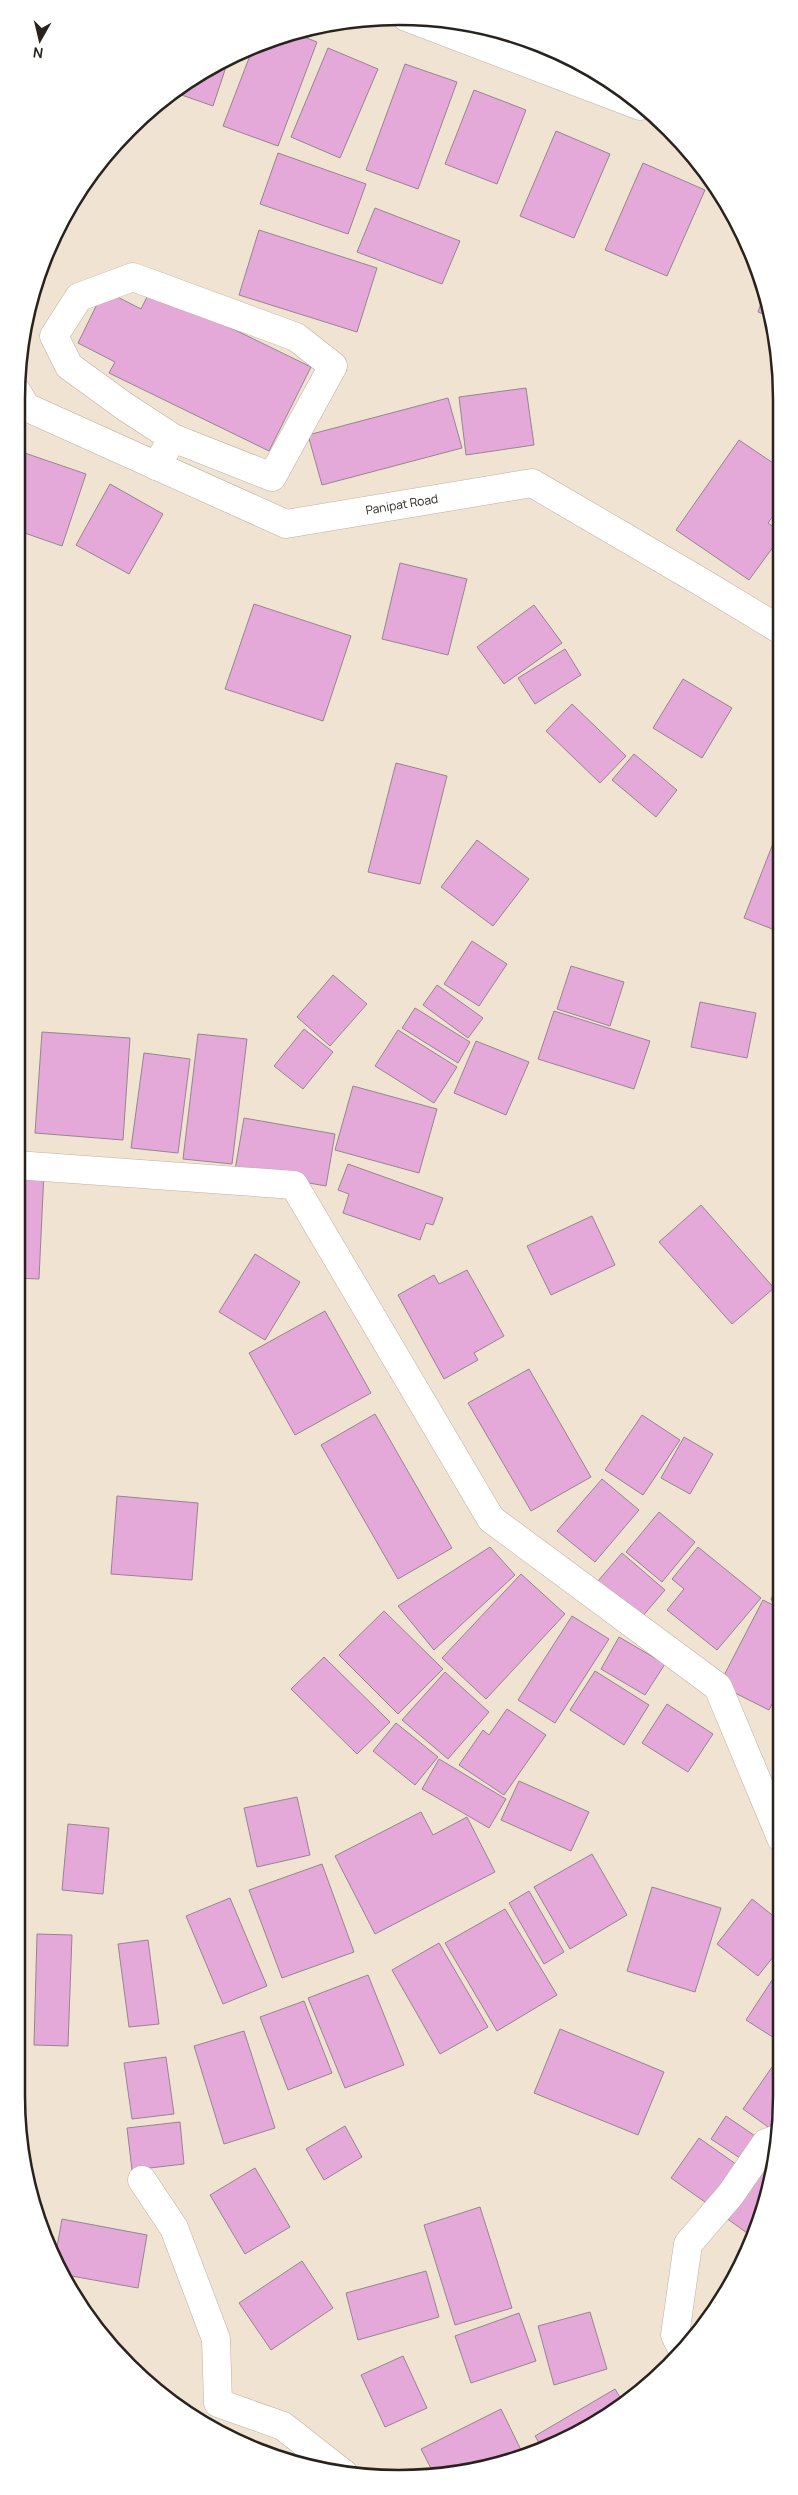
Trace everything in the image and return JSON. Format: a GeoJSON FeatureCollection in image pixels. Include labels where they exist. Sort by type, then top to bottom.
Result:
{"type":"FeatureCollection","features":[{"type":"Feature","properties":{"kind":"street"},"geometry":{"type":"LineString","coordinates":[[431,27],[624,100]]}},
{"type":"Feature","properties":{"kind":"street"},"geometry":{"type":"LineString","coordinates":[[132,278],[296,337],[333,366],[272,477],[173,438],[69,366],[54,336],[79,297],[132,278]]}},
{"type":"Feature","properties":{"kind":"street","name":"Panipat Road"},"geometry":{"type":"LineString","coordinates":[[25,405],[286,524],[532,483],[773,625]]}},
{"type":"Feature","properties":{"kind":"street"},"geometry":{"type":"LineString","coordinates":[[156,466],[173,438]]}},
{"type":"Feature","properties":{"kind":"street"},"geometry":{"type":"LineString","coordinates":[[25,1166],[294,1185],[491,1519],[718,1687],[773,1819]]}},
{"type":"Feature","properties":{"kind":"street"},"geometry":{"type":"LineString","coordinates":[[680,2343],[675,2335],[688,2244],[731,2194],[766,2143],[770,2142]]}},
{"type":"Feature","properties":{"kind":"street"},"geometry":{"type":"LineString","coordinates":[[142,2180],[174,2228],[216,2340],[218,2403],[283,2426],[331,2464]]}},
{"type":"Feature","properties":{"kind":"building"},"geometry":{"type":"Polygon","coordinates":[[[305,37],[317,42],[278,146],[223,126],[250,56],[305,37]]]}},
{"type":"Feature","properties":{"kind":"building"},"geometry":{"type":"Polygon","coordinates":[[[328,48],[378,69],[340,158],[291,137],[328,48]]]}},
{"type":"Feature","properties":{"kind":"building"},"geometry":{"type":"Polygon","coordinates":[[[405,64],[457,82],[418,189],[366,170],[405,64]]]}},
{"type":"Feature","properties":{"kind":"building"},"geometry":{"type":"Polygon","coordinates":[[[226,68],[213,106],[181,95],[226,68]]]}},
{"type":"Feature","properties":{"kind":"building"},"geometry":{"type":"Polygon","coordinates":[[[474,90],[526,110],[497,184],[445,164],[474,90]]]}},
{"type":"Feature","properties":{"kind":"building"},"geometry":{"type":"Polygon","coordinates":[[[556,131],[610,154],[574,238],[520,216],[556,131]]]}},
{"type":"Feature","properties":{"kind":"building"},"geometry":{"type":"Polygon","coordinates":[[[278,153],[366,184],[348,234],[260,204],[278,153]]]}},
{"type":"Feature","properties":{"kind":"building"},"geometry":{"type":"Polygon","coordinates":[[[643,163],[705,190],[667,276],[605,250],[643,163]]]}},
{"type":"Feature","properties":{"kind":"building"},"geometry":{"type":"Polygon","coordinates":[[[375,208],[460,241],[442,284],[357,252],[375,208]]]}},
{"type":"Feature","properties":{"kind":"building"},"geometry":{"type":"Polygon","coordinates":[[[259,230],[377,268],[357,332],[239,295],[259,230]]]}},
{"type":"Feature","properties":{"kind":"building"},"geometry":{"type":"Polygon","coordinates":[[[151,289],[311,367],[269,451],[109,373],[115,362],[78,343],[104,290],[141,309],[151,289]]]}},
{"type":"Feature","properties":{"kind":"building"},"geometry":{"type":"Polygon","coordinates":[[[761,304],[763,314],[758,312],[761,304]]]}},
{"type":"Feature","properties":{"kind":"building"},"geometry":{"type":"Polygon","coordinates":[[[526,388],[534,445],[466,455],[459,397],[526,388]]]}},
{"type":"Feature","properties":{"kind":"building"},"geometry":{"type":"Polygon","coordinates":[[[448,398],[462,448],[322,485],[308,435],[448,398]]]}},
{"type":"Feature","properties":{"kind":"building"},"geometry":{"type":"Polygon","coordinates":[[[739,440],[773,463],[773,516],[768,523],[773,527],[773,547],[749,580],[676,530],[739,440]]]}},
{"type":"Feature","properties":{"kind":"building"},"geometry":{"type":"Polygon","coordinates":[[[25,453],[86,474],[62,546],[25,533],[25,453]]]}},
{"type":"Feature","properties":{"kind":"building"},"geometry":{"type":"Polygon","coordinates":[[[110,484],[163,514],[129,574],[76,545],[110,484]]]}},
{"type":"Feature","properties":{"kind":"building"},"geometry":{"type":"Polygon","coordinates":[[[400,563],[467,579],[448,655],[382,639],[400,563]]]}},
{"type":"Feature","properties":{"kind":"building"},"geometry":{"type":"Polygon","coordinates":[[[254,604],[351,636],[323,721],[225,689],[254,604]]]}},
{"type":"Feature","properties":{"kind":"building"},"geometry":{"type":"Polygon","coordinates":[[[534,605],[562,643],[504,684],[477,647],[534,605]]]}},
{"type":"Feature","properties":{"kind":"building"},"geometry":{"type":"Polygon","coordinates":[[[565,649],[581,675],[535,704],[518,678],[565,649]]]}},
{"type":"Feature","properties":{"kind":"building"},"geometry":{"type":"Polygon","coordinates":[[[683,679],[732,708],[702,758],[653,728],[683,679]]]}},
{"type":"Feature","properties":{"kind":"building"},"geometry":{"type":"Polygon","coordinates":[[[572,704],[626,756],[600,783],[546,731],[572,704]]]}},
{"type":"Feature","properties":{"kind":"building"},"geometry":{"type":"Polygon","coordinates":[[[634,754],[677,790],[656,817],[612,780],[634,754]]]}},
{"type":"Feature","properties":{"kind":"building"},"geometry":{"type":"Polygon","coordinates":[[[396,763],[447,776],[420,884],[368,872],[396,763]]]}},
{"type":"Feature","properties":{"kind":"building"},"geometry":{"type":"Polygon","coordinates":[[[477,840],[529,879],[493,926],[441,887],[477,840]]]}},
{"type":"Feature","properties":{"kind":"building"},"geometry":{"type":"Polygon","coordinates":[[[773,843],[773,929],[744,918],[773,843]]]}},
{"type":"Feature","properties":{"kind":"building"},"geometry":{"type":"Polygon","coordinates":[[[472,941],[507,964],[479,1006],[444,984],[472,941]]]}},
{"type":"Feature","properties":{"kind":"building"},"geometry":{"type":"Polygon","coordinates":[[[571,966],[624,982],[610,1026],[557,1009],[571,966]]]}},
{"type":"Feature","properties":{"kind":"building"},"geometry":{"type":"Polygon","coordinates":[[[333,975],[367,1004],[330,1046],[297,1017],[333,975]]]}},
{"type":"Feature","properties":{"kind":"building"},"geometry":{"type":"Polygon","coordinates":[[[437,985],[483,1018],[468,1038],[423,1005],[437,985]]]}},
{"type":"Feature","properties":{"kind":"building"},"geometry":{"type":"Polygon","coordinates":[[[700,1002],[756,1013],[747,1058],[691,1047],[700,1002]]]}},
{"type":"Feature","properties":{"kind":"building"},"geometry":{"type":"Polygon","coordinates":[[[415,1008],[470,1042],[458,1063],[402,1028],[415,1008]]]}},
{"type":"Feature","properties":{"kind":"building"},"geometry":{"type":"Polygon","coordinates":[[[554,1011],[650,1041],[634,1089],[538,1059],[554,1011]]]}},
{"type":"Feature","properties":{"kind":"building"},"geometry":{"type":"Polygon","coordinates":[[[304,1029],[333,1052],[303,1089],[274,1066],[304,1029]]]}},
{"type":"Feature","properties":{"kind":"building"},"geometry":{"type":"Polygon","coordinates":[[[398,1030],[457,1067],[434,1103],[375,1066],[398,1030]]]}},
{"type":"Feature","properties":{"kind":"building"},"geometry":{"type":"Polygon","coordinates":[[[42,1032],[130,1038],[123,1140],[35,1133],[42,1032]]]}},
{"type":"Feature","properties":{"kind":"building"},"geometry":{"type":"Polygon","coordinates":[[[198,1034],[247,1039],[232,1164],[183,1159],[198,1034]]]}},
{"type":"Feature","properties":{"kind":"building"},"geometry":{"type":"Polygon","coordinates":[[[476,1041],[529,1062],[506,1115],[454,1093],[476,1041]]]}},
{"type":"Feature","properties":{"kind":"building"},"geometry":{"type":"Polygon","coordinates":[[[144,1053],[190,1059],[178,1153],[131,1148],[144,1053]]]}},
{"type":"Feature","properties":{"kind":"building"},"geometry":{"type":"Polygon","coordinates":[[[353,1086],[437,1109],[419,1173],[335,1150],[353,1086]]]}},
{"type":"Feature","properties":{"kind":"building"},"geometry":{"type":"Polygon","coordinates":[[[244,1118],[335,1134],[326,1186],[235,1170],[244,1118]]]}},
{"type":"Feature","properties":{"kind":"building"},"geometry":{"type":"Polygon","coordinates":[[[348,1164],[443,1198],[433,1225],[426,1223],[420,1240],[343,1213],[349,1194],[338,1190],[348,1164]]]}},
{"type":"Feature","properties":{"kind":"building"},"geometry":{"type":"Polygon","coordinates":[[[25,1171],[44,1172],[39,1279],[25,1278],[25,1171]]]}},
{"type":"Feature","properties":{"kind":"building"},"geometry":{"type":"Polygon","coordinates":[[[701,1205],[773,1289],[732,1324],[659,1242],[701,1205]]]}},
{"type":"Feature","properties":{"kind":"building"},"geometry":{"type":"Polygon","coordinates":[[[592,1216],[615,1265],[551,1295],[527,1246],[592,1216]]]}},
{"type":"Feature","properties":{"kind":"building"},"geometry":{"type":"Polygon","coordinates":[[[255,1254],[300,1282],[265,1340],[219,1312],[255,1254]]]}},
{"type":"Feature","properties":{"kind":"building"},"geometry":{"type":"Polygon","coordinates":[[[467,1270],[504,1336],[474,1353],[478,1360],[444,1379],[398,1295],[434,1275],[439,1284],[467,1270]]]}},
{"type":"Feature","properties":{"kind":"building"},"geometry":{"type":"Polygon","coordinates":[[[325,1311],[371,1393],[295,1435],[249,1353],[325,1311]]]}},
{"type":"Feature","properties":{"kind":"building"},"geometry":{"type":"Polygon","coordinates":[[[529,1369],[591,1477],[531,1511],[468,1403],[529,1369]]]}},
{"type":"Feature","properties":{"kind":"building"},"geometry":{"type":"Polygon","coordinates":[[[375,1414],[452,1548],[398,1579],[321,1445],[375,1414]]]}},
{"type":"Feature","properties":{"kind":"building"},"geometry":{"type":"Polygon","coordinates":[[[642,1415],[680,1440],[643,1495],[605,1470],[642,1415]]]}},
{"type":"Feature","properties":{"kind":"building"},"geometry":{"type":"Polygon","coordinates":[[[684,1437],[713,1454],[690,1494],[661,1478],[684,1437]]]}},
{"type":"Feature","properties":{"kind":"building"},"geometry":{"type":"Polygon","coordinates":[[[602,1479],[639,1510],[595,1562],[557,1531],[602,1479]]]}},
{"type":"Feature","properties":{"kind":"building"},"geometry":{"type":"Polygon","coordinates":[[[117,1496],[198,1503],[192,1580],[111,1574],[117,1496]]]}},
{"type":"Feature","properties":{"kind":"building"},"geometry":{"type":"Polygon","coordinates":[[[659,1512],[695,1542],[662,1582],[626,1552],[659,1512]]]}},
{"type":"Feature","properties":{"kind":"building"},"geometry":{"type":"Polygon","coordinates":[[[490,1547],[515,1575],[434,1650],[398,1606],[490,1547]]]}},
{"type":"Feature","properties":{"kind":"building"},"geometry":{"type":"Polygon","coordinates":[[[698,1547],[761,1598],[717,1650],[667,1610],[684,1589],[672,1579],[698,1547]]]}},
{"type":"Feature","properties":{"kind":"building"},"geometry":{"type":"Polygon","coordinates":[[[622,1553],[665,1590],[641,1618],[598,1581],[622,1553]]]}},
{"type":"Feature","properties":{"kind":"building"},"geometry":{"type":"Polygon","coordinates":[[[521,1574],[565,1614],[486,1699],[442,1658],[521,1574]]]}},
{"type":"Feature","properties":{"kind":"building"},"geometry":{"type":"Polygon","coordinates":[[[763,1600],[773,1605],[773,1702],[769,1710],[719,1685],[763,1600]]]}},
{"type":"Feature","properties":{"kind":"building"},"geometry":{"type":"Polygon","coordinates":[[[384,1611],[443,1669],[398,1714],[339,1655],[384,1611]]]}},
{"type":"Feature","properties":{"kind":"building"},"geometry":{"type":"Polygon","coordinates":[[[572,1616],[609,1639],[555,1723],[518,1700],[572,1616]]]}},
{"type":"Feature","properties":{"kind":"building"},"geometry":{"type":"Polygon","coordinates":[[[619,1637],[665,1664],[645,1695],[601,1669],[619,1637]]]}},
{"type":"Feature","properties":{"kind":"building"},"geometry":{"type":"Polygon","coordinates":[[[324,1657],[390,1722],[357,1754],[291,1689],[324,1657]]]}},
{"type":"Feature","properties":{"kind":"building"},"geometry":{"type":"Polygon","coordinates":[[[595,1671],[649,1705],[624,1745],[570,1710],[595,1671]]]}},
{"type":"Feature","properties":{"kind":"building"},"geometry":{"type":"Polygon","coordinates":[[[445,1672],[489,1712],[448,1759],[402,1720],[445,1672]]]}},
{"type":"Feature","properties":{"kind":"building"},"geometry":{"type":"Polygon","coordinates":[[[667,1704],[713,1734],[688,1772],[642,1743],[667,1704]]]}},
{"type":"Feature","properties":{"kind":"building"},"geometry":{"type":"Polygon","coordinates":[[[507,1709],[546,1735],[504,1795],[459,1765],[483,1730],[489,1735],[507,1709]]]}},
{"type":"Feature","properties":{"kind":"building"},"geometry":{"type":"Polygon","coordinates":[[[396,1723],[438,1757],[415,1785],[373,1751],[396,1723]]]}},
{"type":"Feature","properties":{"kind":"building"},"geometry":{"type":"Polygon","coordinates":[[[439,1759],[506,1799],[489,1828],[422,1789],[439,1759]]]}},
{"type":"Feature","properties":{"kind":"building"},"geometry":{"type":"Polygon","coordinates":[[[519,1781],[589,1812],[571,1851],[501,1820],[519,1781]]]}},
{"type":"Feature","properties":{"kind":"building"},"geometry":{"type":"Polygon","coordinates":[[[297,1797],[310,1855],[257,1867],[244,1808],[297,1797]]]}},
{"type":"Feature","properties":{"kind":"building"},"geometry":{"type":"Polygon","coordinates":[[[421,1812],[433,1835],[467,1817],[495,1872],[375,1934],[335,1856],[421,1812]]]}},
{"type":"Feature","properties":{"kind":"building"},"geometry":{"type":"Polygon","coordinates":[[[68,1824],[109,1828],[103,1894],[62,1890],[68,1824]]]}},
{"type":"Feature","properties":{"kind":"building"},"geometry":{"type":"Polygon","coordinates":[[[592,1854],[627,1915],[570,1949],[534,1887],[592,1854]]]}},
{"type":"Feature","properties":{"kind":"building"},"geometry":{"type":"Polygon","coordinates":[[[322,1864],[354,1952],[282,1978],[249,1890],[322,1864]]]}},
{"type":"Feature","properties":{"kind":"building"},"geometry":{"type":"Polygon","coordinates":[[[652,1887],[721,1908],[695,1992],[627,1971],[652,1887]]]}},
{"type":"Feature","properties":{"kind":"building"},"geometry":{"type":"Polygon","coordinates":[[[529,1891],[564,1952],[544,1964],[509,1903],[529,1891]]]}},
{"type":"Feature","properties":{"kind":"building"},"geometry":{"type":"Polygon","coordinates":[[[230,1898],[267,1986],[223,2004],[186,1916],[230,1898]]]}},
{"type":"Feature","properties":{"kind":"building"},"geometry":{"type":"Polygon","coordinates":[[[752,1899],[773,1916],[773,1957],[758,1976],[717,1944],[752,1899]]]}},
{"type":"Feature","properties":{"kind":"building"},"geometry":{"type":"Polygon","coordinates":[[[505,1909],[557,1995],[497,2031],[445,1943],[505,1909]]]}},
{"type":"Feature","properties":{"kind":"building"},"geometry":{"type":"Polygon","coordinates":[[[37,1934],[72,1935],[68,2046],[34,2045],[37,1934]]]}},
{"type":"Feature","properties":{"kind":"building"},"geometry":{"type":"Polygon","coordinates":[[[148,1940],[159,2024],[129,2027],[118,1944],[148,1940]]]}},
{"type":"Feature","properties":{"kind":"building"},"geometry":{"type":"Polygon","coordinates":[[[439,1943],[488,2027],[440,2054],[392,1970],[439,1943]]]}},
{"type":"Feature","properties":{"kind":"building"},"geometry":{"type":"Polygon","coordinates":[[[368,1975],[404,2065],[345,2088],[308,1998],[368,1975]]]}},
{"type":"Feature","properties":{"kind":"building"},"geometry":{"type":"Polygon","coordinates":[[[773,1979],[773,2037],[746,2020],[773,1979]]]}},
{"type":"Feature","properties":{"kind":"building"},"geometry":{"type":"Polygon","coordinates":[[[304,2001],[332,2073],[288,2090],[260,2017],[304,2001]]]}},
{"type":"Feature","properties":{"kind":"building"},"geometry":{"type":"Polygon","coordinates":[[[560,2029],[664,2072],[638,2135],[534,2093],[560,2029]]]}},
{"type":"Feature","properties":{"kind":"building"},"geometry":{"type":"Polygon","coordinates":[[[244,2031],[275,2128],[224,2144],[194,2046],[244,2031]]]}},
{"type":"Feature","properties":{"kind":"building"},"geometry":{"type":"Polygon","coordinates":[[[166,2057],[174,2114],[132,2119],[124,2063],[166,2057]]]}},
{"type":"Feature","properties":{"kind":"building"},"geometry":{"type":"Polygon","coordinates":[[[772,2067],[773,2068],[771,2129],[743,2109],[772,2067]]]}},
{"type":"Feature","properties":{"kind":"building"},"geometry":{"type":"Polygon","coordinates":[[[726,2116],[758,2138],[743,2160],[711,2139],[726,2116]]]}},
{"type":"Feature","properties":{"kind":"building"},"geometry":{"type":"Polygon","coordinates":[[[180,2122],[184,2164],[132,2170],[127,2128],[180,2122]]]}},
{"type":"Feature","properties":{"kind":"building"},"geometry":{"type":"Polygon","coordinates":[[[345,2126],[362,2157],[324,2180],[306,2149],[345,2126]]]}},
{"type":"Feature","properties":{"kind":"building"},"geometry":{"type":"Polygon","coordinates":[[[699,2138],[740,2167],[712,2207],[671,2178],[699,2138]]]}},
{"type":"Feature","properties":{"kind":"building"},"geometry":{"type":"Polygon","coordinates":[[[769,2150],[760,2193],[747,2233],[722,2215],[769,2150]]]}},
{"type":"Feature","properties":{"kind":"building"},"geometry":{"type":"Polygon","coordinates":[[[255,2168],[290,2227],[245,2254],[210,2195],[255,2168]]]}},
{"type":"Feature","properties":{"kind":"building"},"geometry":{"type":"Polygon","coordinates":[[[480,2207],[512,2308],[455,2325],[424,2225],[480,2207]]]}},
{"type":"Feature","properties":{"kind":"building"},"geometry":{"type":"Polygon","coordinates":[[[62,2219],[147,2235],[138,2288],[71,2276],[57,2247],[62,2219]]]}},
{"type":"Feature","properties":{"kind":"building"},"geometry":{"type":"Polygon","coordinates":[[[302,2261],[333,2308],[271,2350],[239,2303],[302,2261]]]}},
{"type":"Feature","properties":{"kind":"building"},"geometry":{"type":"Polygon","coordinates":[[[426,2271],[439,2317],[358,2340],[346,2293],[426,2271]]]}},
{"type":"Feature","properties":{"kind":"building"},"geometry":{"type":"Polygon","coordinates":[[[590,2312],[607,2369],[554,2385],[538,2326],[590,2312]]]}},
{"type":"Feature","properties":{"kind":"building"},"geometry":{"type":"Polygon","coordinates":[[[519,2313],[536,2361],[471,2383],[455,2336],[519,2313]]]}},
{"type":"Feature","properties":{"kind":"building"},"geometry":{"type":"Polygon","coordinates":[[[693,2327],[684,2339],[681,2335],[693,2327]]]}},
{"type":"Feature","properties":{"kind":"building"},"geometry":{"type":"Polygon","coordinates":[[[403,2356],[427,2408],[385,2427],[361,2375],[403,2356]]]}},
{"type":"Feature","properties":{"kind":"building"},"geometry":{"type":"Polygon","coordinates":[[[615,2389],[620,2398],[586,2420],[542,2442],[539,2443],[535,2436],[615,2389]]]}},
{"type":"Feature","properties":{"kind":"building"},"geometry":{"type":"Polygon","coordinates":[[[501,2409],[521,2449],[472,2463],[431,2468],[421,2449],[501,2409]]]}}]}
